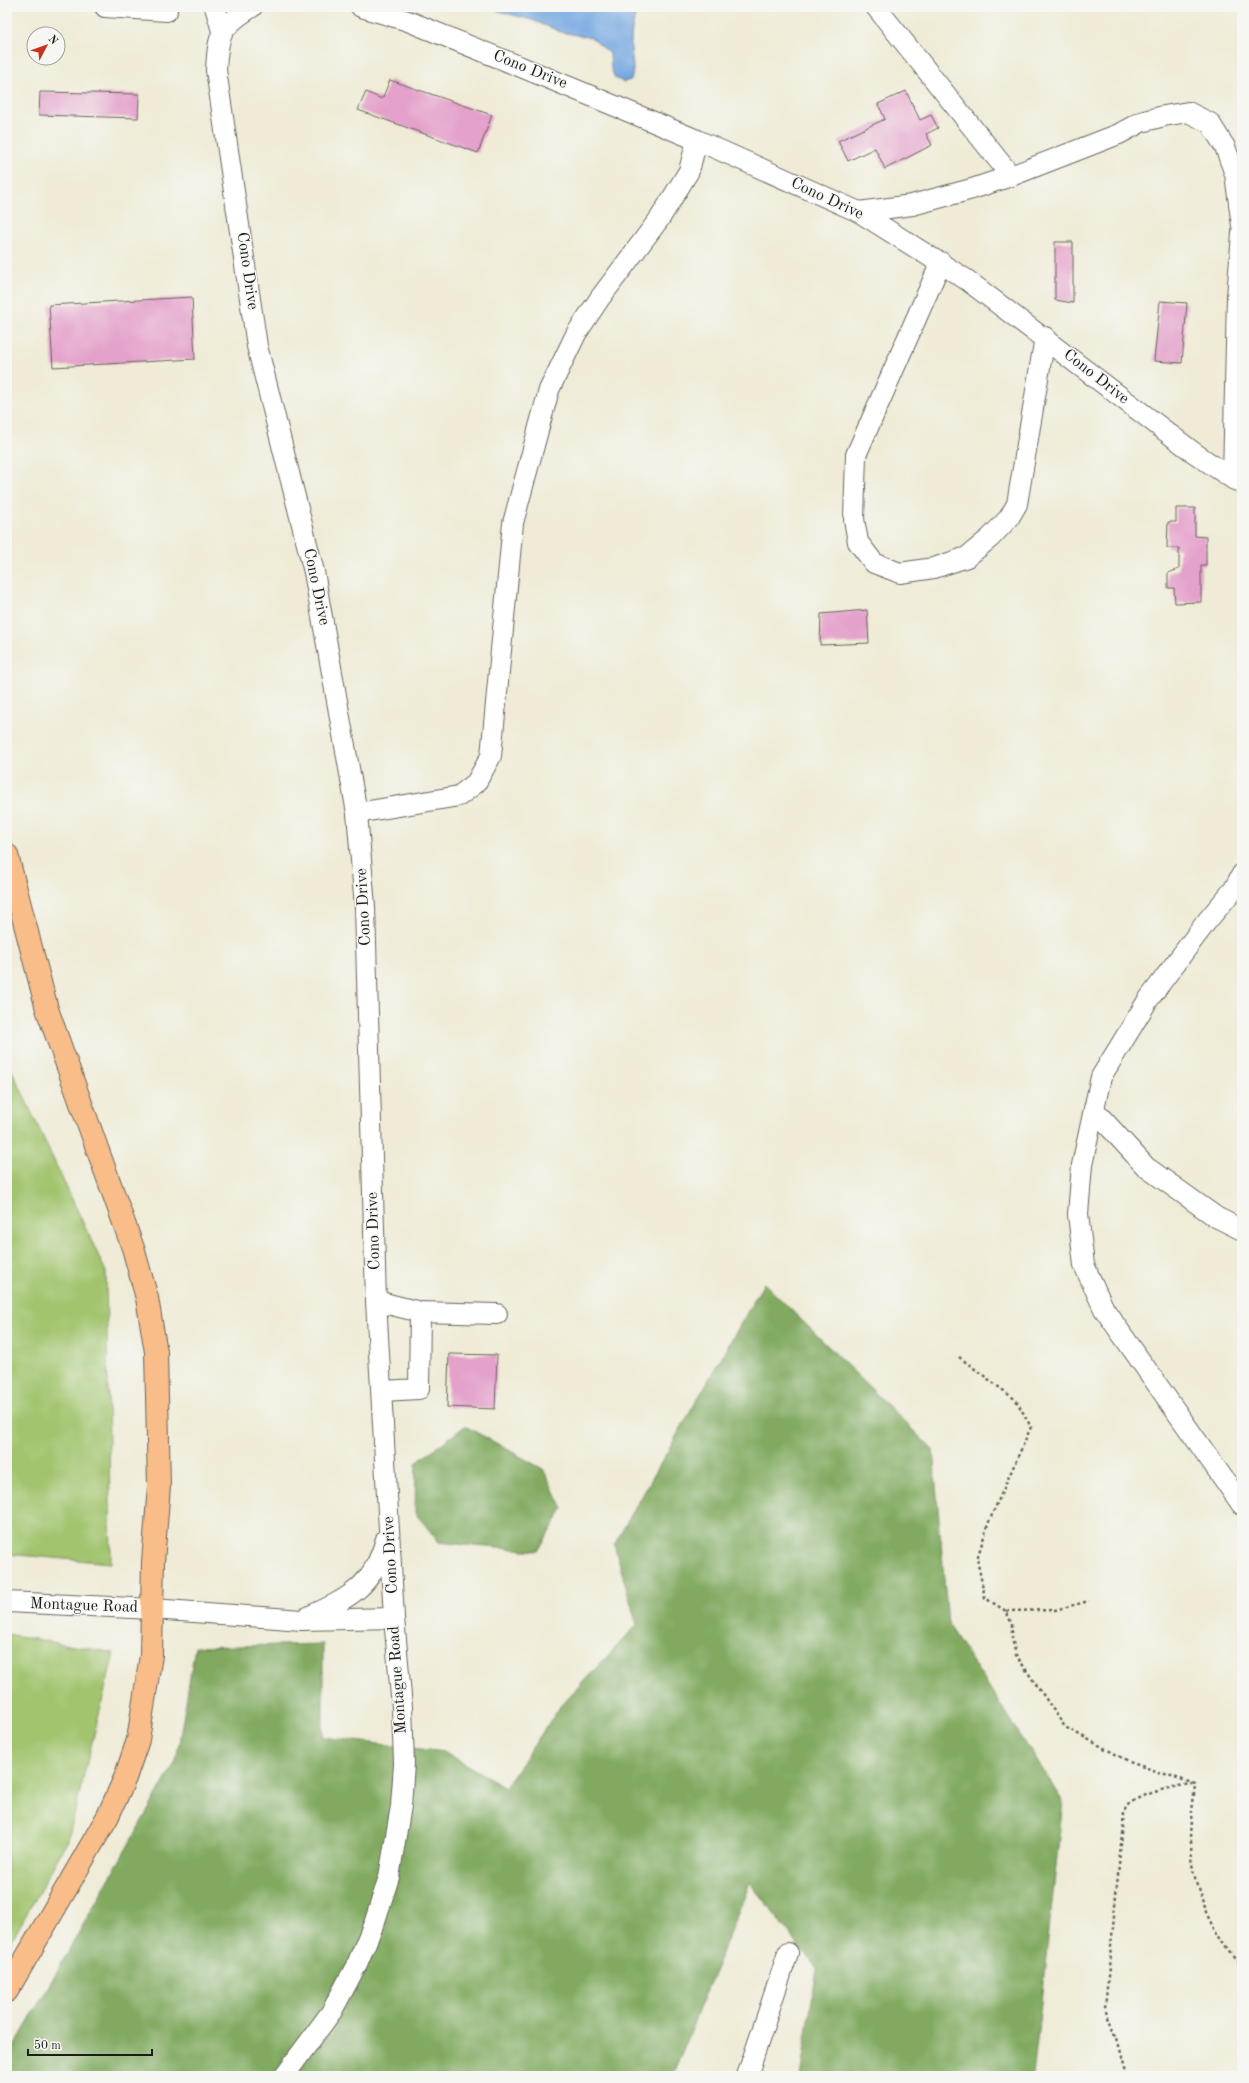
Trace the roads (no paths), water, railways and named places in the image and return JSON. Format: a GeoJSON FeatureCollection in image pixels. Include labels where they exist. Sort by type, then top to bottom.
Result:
{"type":"FeatureCollection","features":[{"type":"Feature","properties":{"kind":"highway"},"geometry":{"type":"LineString","coordinates":[[7,855],[47,1009],[133,1248],[147,1298],[156,1352],[159,1486],[153,1562],[151,1656],[138,1740],[125,1778],[89,1851],[7,1991]]}},
{"type":"Feature","properties":{"kind":"street"},"geometry":{"type":"LineString","coordinates":[[105,7],[168,11]]}},
{"type":"Feature","properties":{"kind":"street"},"geometry":{"type":"LineString","coordinates":[[215,7],[222,31],[252,7]]}},
{"type":"Feature","properties":{"kind":"street","name":"Cono Drive"},"geometry":{"type":"LineString","coordinates":[[361,7],[407,14],[698,140],[859,212],[941,262],[1044,337],[1193,452],[1237,481]]}},
{"type":"Feature","properties":{"kind":"street"},"geometry":{"type":"LineString","coordinates":[[876,7],[1011,176]]}},
{"type":"Feature","properties":{"kind":"street","name":"Cono Drive"},"geometry":{"type":"LineString","coordinates":[[222,31],[217,43],[216,70],[258,346],[314,572],[357,813],[365,907],[376,1301],[394,1618]]}},
{"type":"Feature","properties":{"kind":"street"},"geometry":{"type":"LineString","coordinates":[[859,212],[912,205],[1011,176],[1119,134],[1141,122],[1188,112],[1210,123],[1225,147],[1235,174],[1242,226]]}},
{"type":"Feature","properties":{"kind":"street"},"geometry":{"type":"LineString","coordinates":[[357,813],[459,796],[476,783],[491,756],[513,523],[549,390],[576,334],[600,298],[660,218],[690,171],[698,140]]}},
{"type":"Feature","properties":{"kind":"street"},"geometry":{"type":"LineString","coordinates":[[1237,481],[1237,297],[1242,233]]}},
{"type":"Feature","properties":{"kind":"street"},"geometry":{"type":"LineString","coordinates":[[941,262],[856,455],[854,519],[858,542],[874,563],[900,573],[934,568],[967,557],[990,538],[1009,518],[1017,504],[1044,337]]}},
{"type":"Feature","properties":{"kind":"street"},"geometry":{"type":"LineString","coordinates":[[1242,874],[1234,889],[1206,921],[1148,1000],[1101,1077],[1082,1165],[1078,1214],[1084,1266],[1104,1309],[1242,1505]]}},
{"type":"Feature","properties":{"kind":"street"},"geometry":{"type":"LineString","coordinates":[[1094,1110],[1146,1167],[1216,1217],[1242,1230]]}},
{"type":"Feature","properties":{"kind":"street"},"geometry":{"type":"LineString","coordinates":[[376,1301],[420,1312],[496,1314]]}},
{"type":"Feature","properties":{"kind":"street"},"geometry":{"type":"LineString","coordinates":[[382,1391],[419,1389],[420,1312]]}},
{"type":"Feature","properties":{"kind":"street"},"geometry":{"type":"LineString","coordinates":[[302,1620],[345,1599],[362,1586],[373,1572],[382,1556],[390,1527]]}},
{"type":"Feature","properties":{"kind":"street","name":"Montague Road"},"geometry":{"type":"LineString","coordinates":[[7,1602],[153,1609],[302,1620],[394,1618],[402,1707],[404,1764],[400,1813],[389,1877],[375,1921],[357,1964],[332,2011],[284,2076]]}},
{"type":"Feature","properties":{"kind":"street"},"geometry":{"type":"LineString","coordinates":[[747,2076],[788,1953]]}},
{"type":"Feature","properties":{"kind":"water"},"geometry":{"type":"Polygon","coordinates":[[[483,7],[638,7],[632,33],[631,47],[633,71],[631,80],[623,82],[615,78],[611,69],[610,54],[592,38],[561,32],[532,20],[483,7]]]}}]}
